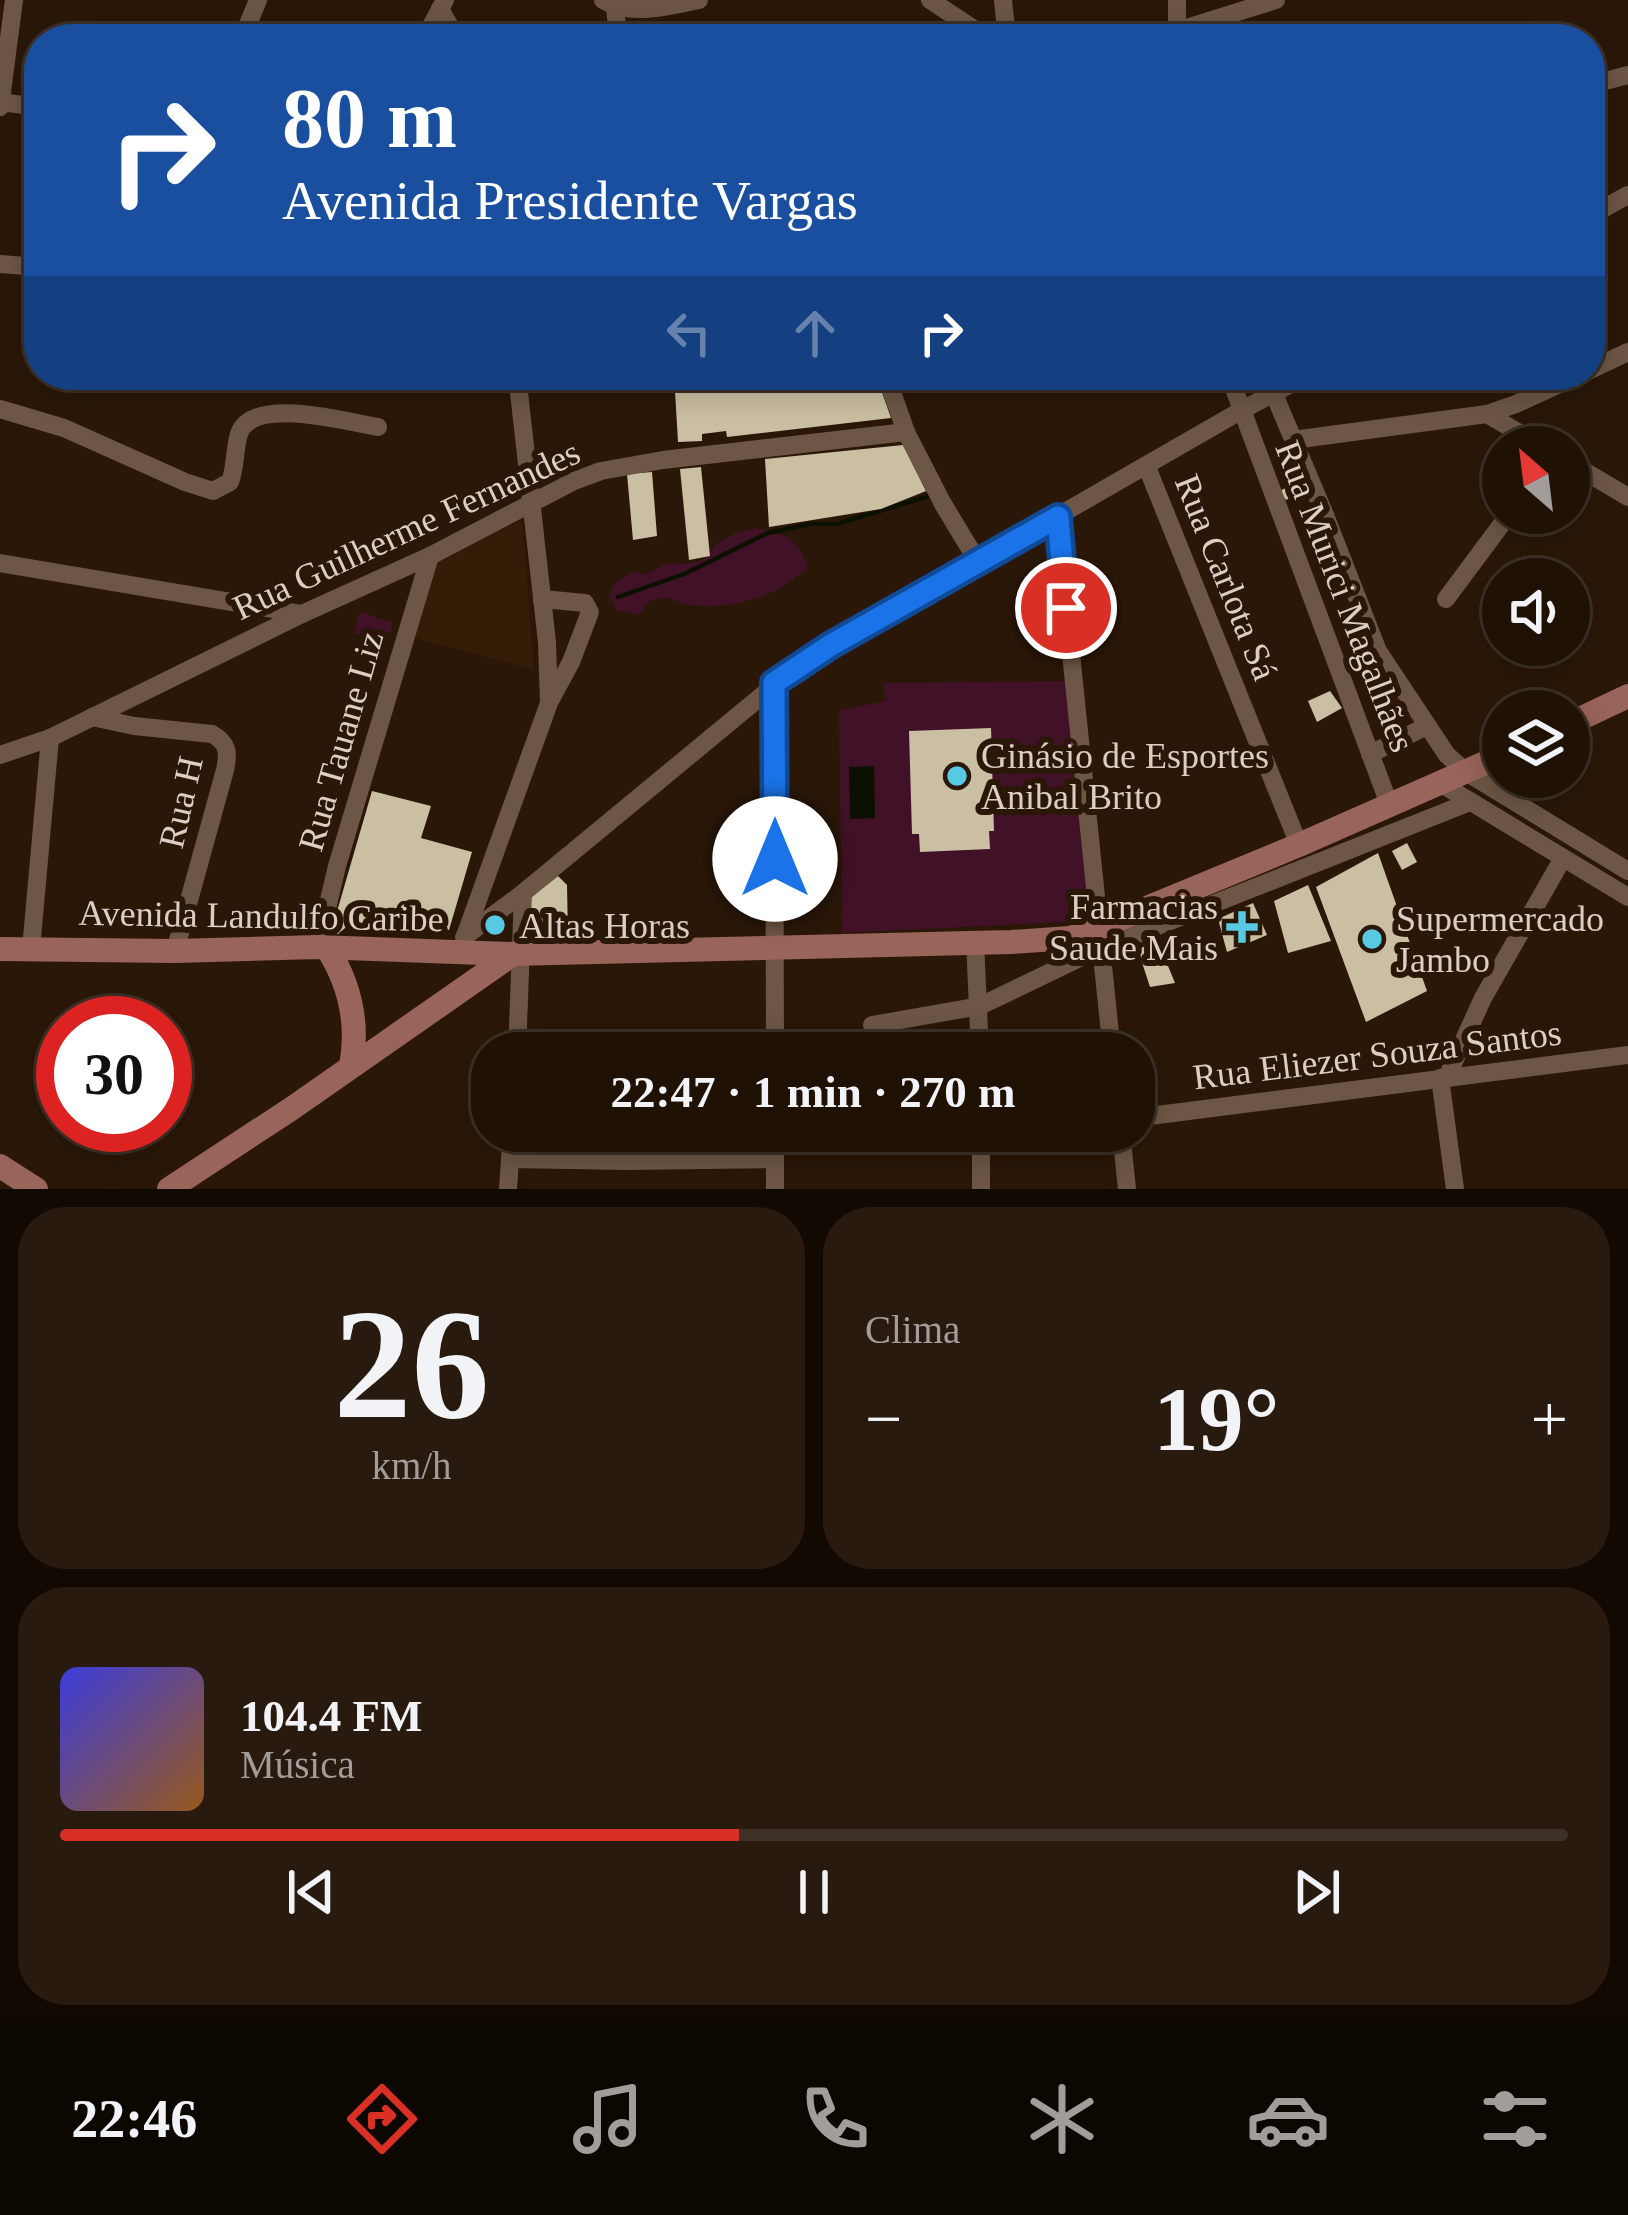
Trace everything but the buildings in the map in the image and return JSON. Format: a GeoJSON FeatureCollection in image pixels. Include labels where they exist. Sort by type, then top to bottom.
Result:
{"type":"FeatureCollection","features":[{"type":"Feature","properties":{"kind":"main road"},"geometry":{"type":"LineString","coordinates":[[1590,714],[1628,696]]}},
{"type":"Feature","properties":{"kind":"main road","name":"Avenida Landulfo Caribe"},"geometry":{"type":"LineString","coordinates":[[0,949],[460,945],[518,954],[1099,939],[1482,764]]}},
{"type":"Feature","properties":{"kind":"main road"},"geometry":{"type":"LineString","coordinates":[[322,947],[345,983],[352,1005],[351,1066]]}},
{"type":"Feature","properties":{"kind":"main road"},"geometry":{"type":"LineString","coordinates":[[169,1189],[518,954]]}},
{"type":"Feature","properties":{"kind":"main road"},"geometry":{"type":"LineString","coordinates":[[0,1166],[36,1189]]}},
{"type":"Feature","properties":{"kind":"street"},"geometry":{"type":"LineString","coordinates":[[0,104],[14,0]]}},
{"type":"Feature","properties":{"kind":"street"},"geometry":{"type":"LineString","coordinates":[[609,4],[659,9],[699,0]]}},
{"type":"Feature","properties":{"kind":"street"},"geometry":{"type":"LineString","coordinates":[[930,0],[974,24]]}},
{"type":"Feature","properties":{"kind":"street"},"geometry":{"type":"LineString","coordinates":[[1209,24],[1276,0]]}},
{"type":"Feature","properties":{"kind":"street"},"geometry":{"type":"LineString","coordinates":[[519,390],[549,703]]}},
{"type":"Feature","properties":{"kind":"street"},"geometry":{"type":"LineString","coordinates":[[891,390],[906,432],[979,562]]}},
{"type":"Feature","properties":{"kind":"street","name":"Rua Murici Magalhães"},"geometry":{"type":"LineString","coordinates":[[1234,390],[1389,805]]}},
{"type":"Feature","properties":{"kind":"street"},"geometry":{"type":"LineString","coordinates":[[460,945],[774,683],[831,645],[1281,390]]}},
{"type":"Feature","properties":{"kind":"street"},"geometry":{"type":"LineString","coordinates":[[1293,440],[1486,414],[1546,390]]}},
{"type":"Feature","properties":{"kind":"street","name":"Rua Murici Magalhães"},"geometry":{"type":"LineString","coordinates":[[1274,394],[1378,651],[1447,755],[1466,772],[1628,871]]}},
{"type":"Feature","properties":{"kind":"street"},"geometry":{"type":"LineString","coordinates":[[0,409],[64,428],[213,491],[230,482],[239,434],[260,415],[281,412],[378,427]]}},
{"type":"Feature","properties":{"kind":"street"},"geometry":{"type":"LineString","coordinates":[[1486,414],[1507,426]]}},
{"type":"Feature","properties":{"kind":"street","name":"Rua Guilherme Fernandes"},"geometry":{"type":"LineString","coordinates":[[0,755],[50,738],[601,471],[906,432]]}},
{"type":"Feature","properties":{"kind":"street","name":"Rua Carlota Sá"},"geometry":{"type":"LineString","coordinates":[[1147,466],[1299,845]]}},
{"type":"Feature","properties":{"kind":"street"},"geometry":{"type":"LineString","coordinates":[[1590,474],[1628,497]]}},
{"type":"Feature","properties":{"kind":"street"},"geometry":{"type":"LineString","coordinates":[[1058,517],[1110,1032]]}},
{"type":"Feature","properties":{"kind":"street"},"geometry":{"type":"LineString","coordinates":[[1446,599],[1494,534]]}},
{"type":"Feature","properties":{"kind":"street","name":"Rua Tauane Liz"},"geometry":{"type":"LineString","coordinates":[[322,947],[337,866],[430,556]]}},
{"type":"Feature","properties":{"kind":"street"},"geometry":{"type":"LineString","coordinates":[[0,563],[302,614]]}},
{"type":"Feature","properties":{"kind":"street"},"geometry":{"type":"LineString","coordinates":[[460,945],[549,703],[590,612],[585,603],[542,599]]}},
{"type":"Feature","properties":{"kind":"street"},"geometry":{"type":"LineString","coordinates":[[774,683],[775,1032]]}},
{"type":"Feature","properties":{"kind":"street","name":"Rua H"},"geometry":{"type":"LineString","coordinates":[[92,716],[134,726],[212,734],[222,740],[228,755],[175,951]]}},
{"type":"Feature","properties":{"kind":"street"},"geometry":{"type":"LineString","coordinates":[[1370,754],[1427,726]]}},
{"type":"Feature","properties":{"kind":"street"},"geometry":{"type":"LineString","coordinates":[[31,949],[50,738]]}},
{"type":"Feature","properties":{"kind":"street"},"geometry":{"type":"LineString","coordinates":[[1441,783],[1628,897]]}},
{"type":"Feature","properties":{"kind":"street"},"geometry":{"type":"LineString","coordinates":[[872,1025],[980,1006],[1099,939],[1470,802]]}},
{"type":"Feature","properties":{"kind":"street"},"geometry":{"type":"LineString","coordinates":[[1582,870],[1593,849]]}},
{"type":"Feature","properties":{"kind":"street"},"geometry":{"type":"LineString","coordinates":[[1455,1189],[1444,1078],[1483,998],[1563,858]]}},
{"type":"Feature","properties":{"kind":"street"},"geometry":{"type":"LineString","coordinates":[[517,1032],[523,893]]}},
{"type":"Feature","properties":{"kind":"street"},"geometry":{"type":"LineString","coordinates":[[975,941],[980,1032]]}},
{"type":"Feature","properties":{"kind":"street","name":"Rua Eliezer Souza Santos"},"geometry":{"type":"LineString","coordinates":[[1155,1115],[1628,1055]]}},
{"type":"Feature","properties":{"kind":"street"},"geometry":{"type":"LineString","coordinates":[[508,1189],[510,1152]]}},
{"type":"Feature","properties":{"kind":"street"},"geometry":{"type":"LineString","coordinates":[[775,1152],[775,1189]]}},
{"type":"Feature","properties":{"kind":"street"},"geometry":{"type":"LineString","coordinates":[[981,1152],[981,1189]]}},
{"type":"Feature","properties":{"kind":"street"},"geometry":{"type":"LineString","coordinates":[[1123,1152],[1126,1189]]}},
{"type":"Feature","properties":{"kind":"street"},"geometry":{"type":"LineString","coordinates":[[510,1159],[775,1159]]}},
{"type":"Feature","properties":{"kind":"shaded area"},"geometry":{"type":"Polygon","coordinates":[[[520,521],[534,670],[415,638],[433,562],[520,521]]]}},
{"type":"Feature","properties":{"kind":"shaded area"},"geometry":{"type":"Polygon","coordinates":[[[756,528],[790,539],[808,568],[763,596],[736,604],[692,605],[668,597],[650,601],[639,615],[617,610],[609,595],[616,582],[631,572],[646,574],[668,563],[703,560],[717,544],[756,528]]]}},
{"type":"Feature","properties":{"kind":"shaded area"},"geometry":{"type":"Polygon","coordinates":[[[360,612],[393,623],[387,643],[354,633],[360,612]]]}},
{"type":"Feature","properties":{"kind":"shaded area"},"geometry":{"type":"Polygon","coordinates":[[[1379,664],[1409,714],[1382,732],[1360,669],[1379,664]]]}},
{"type":"Feature","properties":{"kind":"shaded area","name":"Ginásio de Esportes Anibal Brito"},"geometry":{"type":"Polygon","coordinates":[[[1065,681],[1088,910],[1082,921],[842,933],[839,711],[885,701],[884,683],[1065,681]]]}},
{"type":"Feature","properties":{"kind":"shaded area"},"geometry":{"type":"Polygon","coordinates":[[[874,766],[875,818],[850,819],[849,767],[874,766]]]}},
{"type":"Feature","properties":{"kind":"waterway"},"geometry":{"type":"LineString","coordinates":[[618,597],[684,574],[768,533],[809,524],[837,524],[929,496]]}},
{"type":"Feature","properties":{"kind":"place","name":"Ginásio de Esportes Anibal Brito"},"geometry":{"type":"Point","coordinates":[957,776]}},
{"type":"Feature","properties":{"kind":"place","name":"Altas Horas"},"geometry":{"type":"Point","coordinates":[495,925]}},
{"type":"Feature","properties":{"kind":"place","name":"Farmacias Saude Mais"},"geometry":{"type":"Point","coordinates":[1242,927]}},
{"type":"Feature","properties":{"kind":"place","name":"Supermercado Jambo"},"geometry":{"type":"Point","coordinates":[1372,939]}},
{"type":"Feature","properties":{"kind":"route"},"geometry":{"type":"LineString","coordinates":[[775,859],[774,683],[831,645],[1058,517],[1066,608]]}}]}
